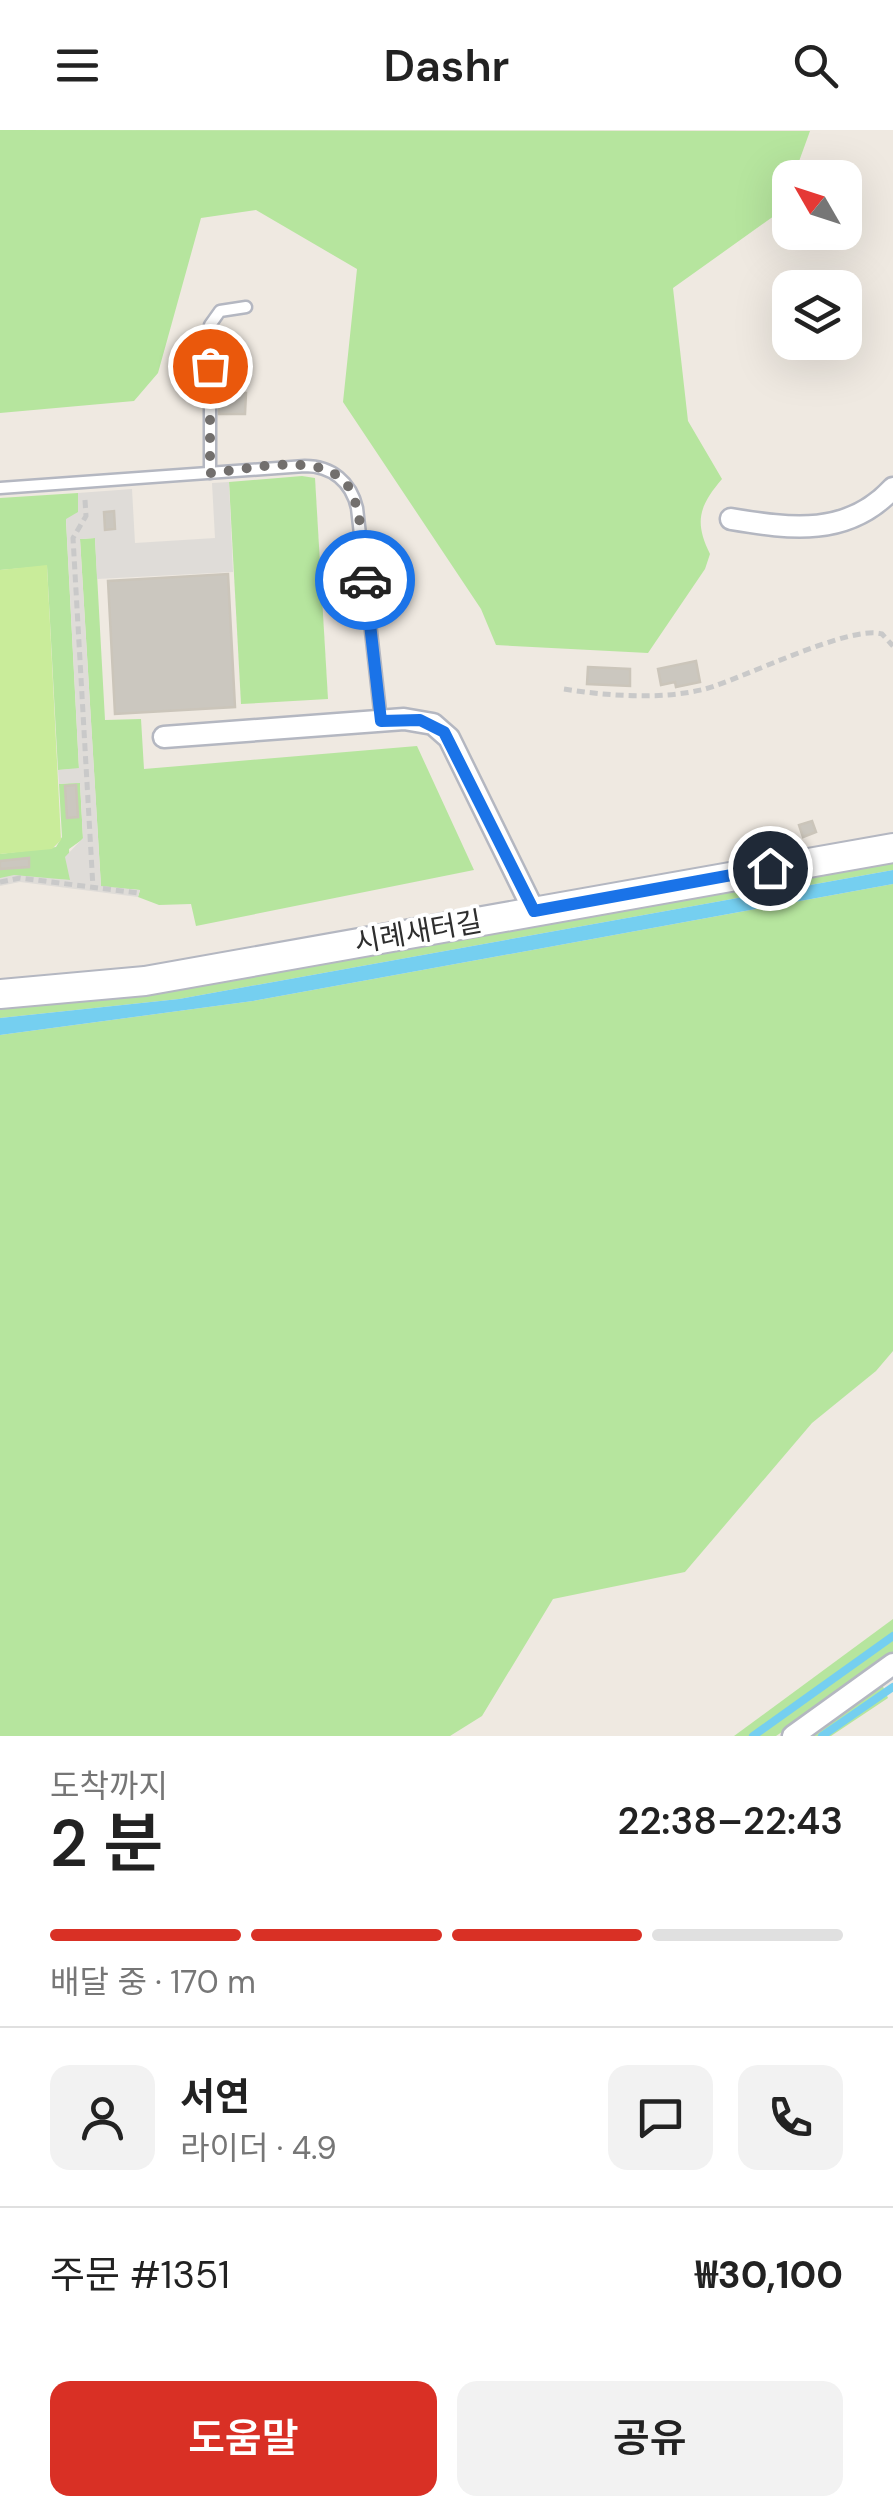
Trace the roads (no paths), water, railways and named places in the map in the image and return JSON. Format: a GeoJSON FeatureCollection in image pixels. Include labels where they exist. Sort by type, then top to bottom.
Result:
{"type":"FeatureCollection","features":[{"type":"Feature","properties":{"kind":"street"},"geometry":{"type":"LineString","coordinates":[[731,519],[769,526],[826,527],[868,510],[893,488]]}},
{"type":"Feature","properties":{"kind":"street"},"geometry":{"type":"LineString","coordinates":[[164,737],[420,720],[444,732],[534,911]]}},
{"type":"Feature","properties":{"kind":"street","name":"시례새터길"},"geometry":{"type":"LineString","coordinates":[[0,994],[145,981],[893,848]]}},
{"type":"Feature","properties":{"kind":"street"},"geometry":{"type":"LineString","coordinates":[[792,1736],[893,1664]]}},
{"type":"Feature","properties":{"kind":"lane"},"geometry":{"type":"LineString","coordinates":[[210,473],[210,324],[220,310],[246,307]]}},
{"type":"Feature","properties":{"kind":"lane"},"geometry":{"type":"LineString","coordinates":[[0,488],[315,466],[340,478],[351,490],[381,721]]}},
{"type":"Feature","properties":{"kind":"water"},"geometry":{"type":"Polygon","coordinates":[[[893,870],[893,884],[253,1001],[0,1035],[0,1018],[179,999],[893,870]]]}},
{"type":"Feature","properties":{"kind":"waterway"},"geometry":{"type":"LineString","coordinates":[[753,1736],[893,1636]]}},
{"type":"Feature","properties":{"kind":"waterway"},"geometry":{"type":"LineString","coordinates":[[822,1736],[893,1687]]}}]}
